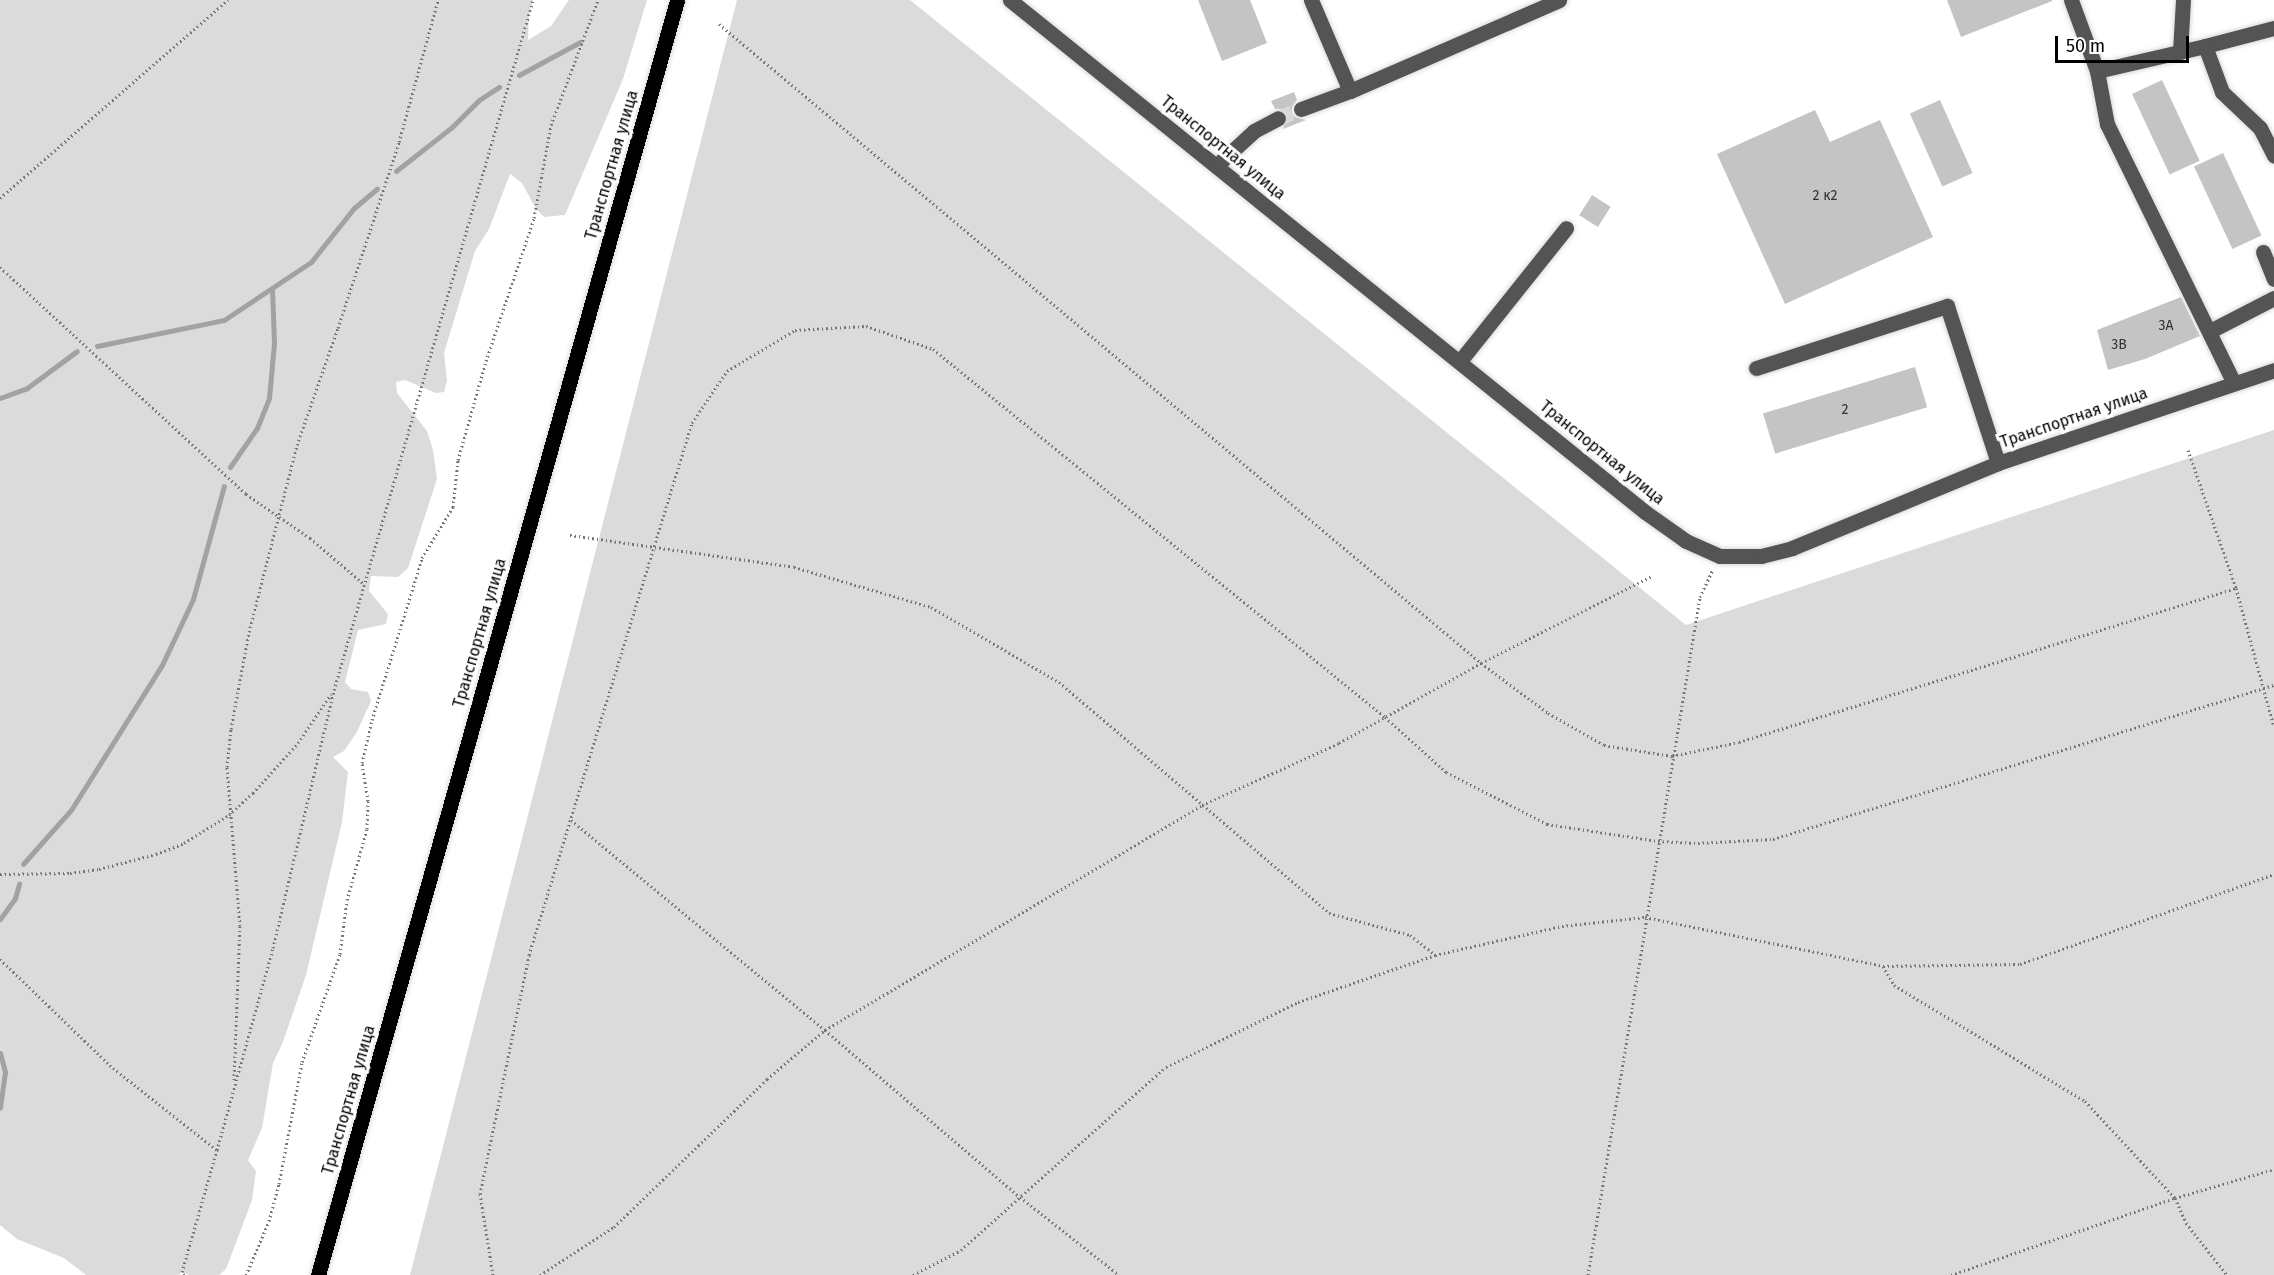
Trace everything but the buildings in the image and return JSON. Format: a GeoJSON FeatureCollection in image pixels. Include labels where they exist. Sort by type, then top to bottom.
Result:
{"type":"FeatureCollection","features":[{"type":"Feature","properties":{"kind":"main road","name":"Транспортная улица"},"geometry":{"type":"LineString","coordinates":[[318,1275],[677,0]]}},
{"type":"Feature","properties":{"kind":"street","name":"Транспортная улица"},"geometry":{"type":"LineString","coordinates":[[1010,0],[1645,512],[1686,541],[1720,556],[1761,556],[1792,548],[1998,463],[2274,370]]}},
{"type":"Feature","properties":{"kind":"street"},"geometry":{"type":"LineString","coordinates":[[1311,0],[1350,91]]}},
{"type":"Feature","properties":{"kind":"street"},"geometry":{"type":"LineString","coordinates":[[1301,109],[1350,91],[1558,0]]}},
{"type":"Feature","properties":{"kind":"street"},"geometry":{"type":"LineString","coordinates":[[2071,0],[2097,71],[2107,124],[2234,383]]}},
{"type":"Feature","properties":{"kind":"street"},"geometry":{"type":"LineString","coordinates":[[2180,52],[2183,0]]}},
{"type":"Feature","properties":{"kind":"street"},"geometry":{"type":"LineString","coordinates":[[2097,71],[2274,28]]}},
{"type":"Feature","properties":{"kind":"street"},"geometry":{"type":"LineString","coordinates":[[2205,46],[2222,92],[2260,128],[2274,156]]}},
{"type":"Feature","properties":{"kind":"street"},"geometry":{"type":"LineString","coordinates":[[1216,166],[1254,131],[1278,118]]}},
{"type":"Feature","properties":{"kind":"street"},"geometry":{"type":"LineString","coordinates":[[1460,361],[1566,228]]}},
{"type":"Feature","properties":{"kind":"street"},"geometry":{"type":"LineString","coordinates":[[2263,252],[2274,279]]}},
{"type":"Feature","properties":{"kind":"street"},"geometry":{"type":"LineString","coordinates":[[2210,331],[2274,298]]}},
{"type":"Feature","properties":{"kind":"street"},"geometry":{"type":"LineString","coordinates":[[1756,368],[1947,306],[1998,463]]}},
{"type":"Feature","properties":{"kind":"path"},"geometry":{"type":"LineString","coordinates":[[0,198],[228,0]]}},
{"type":"Feature","properties":{"kind":"path"},"geometry":{"type":"LineString","coordinates":[[233,1091],[238,1027],[240,927],[237,866],[229,815],[227,767],[231,729],[249,632],[297,445],[399,142],[438,0]]}},
{"type":"Feature","properties":{"kind":"path"},"geometry":{"type":"LineString","coordinates":[[184,1275],[182,1272],[273,948],[334,690],[533,0]]}},
{"type":"Feature","properties":{"kind":"path"},"geometry":{"type":"LineString","coordinates":[[246,1275],[268,1221],[279,1184],[302,1062],[340,954],[347,900],[367,829],[368,801],[362,762],[372,720],[422,558],[453,507],[458,460],[534,218],[551,125],[598,0]]}},
{"type":"Feature","properties":{"kind":"path"},"geometry":{"type":"LineString","coordinates":[[719,24],[1481,663],[1548,713],[1604,745],[1672,756],[1739,742],[2236,588]]}},
{"type":"Feature","properties":{"kind":"path"},"geometry":{"type":"LineString","coordinates":[[0,267],[246,494],[310,538],[364,584]]}},
{"type":"Feature","properties":{"kind":"path"},"geometry":{"type":"LineString","coordinates":[[493,1275],[480,1194],[529,955],[692,423],[727,371],[795,330],[866,326],[933,349],[1385,717],[1446,772],[1547,824],[1658,841],[1698,843],[1773,839],[2274,685]]}},
{"type":"Feature","properties":{"kind":"path"},"geometry":{"type":"LineString","coordinates":[[2188,450],[2236,588],[2274,727]]}},
{"type":"Feature","properties":{"kind":"path"},"geometry":{"type":"LineString","coordinates":[[570,535],[794,567],[931,607],[1059,682],[1329,913],[1410,935],[1434,955]]}},
{"type":"Feature","properties":{"kind":"path"},"geometry":{"type":"LineString","coordinates":[[1588,1275],[1645,917],[1700,597],[1720,556]]}},
{"type":"Feature","properties":{"kind":"path"},"geometry":{"type":"LineString","coordinates":[[540,1275],[614,1227],[767,1079],[825,1030],[1202,805],[1340,742],[1481,663],[1652,576]]}},
{"type":"Feature","properties":{"kind":"path"},"geometry":{"type":"LineString","coordinates":[[0,874],[70,873],[127,863],[184,843],[229,815],[281,764],[334,690]]}},
{"type":"Feature","properties":{"kind":"path"},"geometry":{"type":"LineString","coordinates":[[571,819],[825,1030],[1020,1197],[1119,1275]]}},
{"type":"Feature","properties":{"kind":"path"},"geometry":{"type":"LineString","coordinates":[[913,1275],[961,1250],[1166,1067],[1298,1002],[1434,955],[1562,926],[1645,917],[1883,966],[2020,964],[2274,874]]}},
{"type":"Feature","properties":{"kind":"path"},"geometry":{"type":"LineString","coordinates":[[0,959],[113,1068],[217,1150]]}},
{"type":"Feature","properties":{"kind":"path"},"geometry":{"type":"LineString","coordinates":[[1883,966],[1894,985],[2085,1101],[2175,1198],[2186,1223],[2227,1275]]}},
{"type":"Feature","properties":{"kind":"path"},"geometry":{"type":"LineString","coordinates":[[1950,1275],[2175,1198],[2274,1169]]}},
{"type":"Feature","properties":{"kind":"shaded area"},"geometry":{"type":"Polygon","coordinates":[[[0,0],[533,0],[529,14],[528,40],[551,26],[569,0],[647,0],[623,79],[565,215],[544,217],[536,209],[522,183],[510,174],[489,229],[475,251],[444,353],[447,381],[444,392],[436,393],[405,380],[396,382],[397,393],[427,431],[433,450],[437,479],[408,568],[398,577],[371,576],[369,591],[388,614],[386,624],[358,630],[345,682],[351,689],[368,692],[371,701],[357,732],[344,751],[333,757],[348,772],[342,822],[306,975],[283,1042],[273,1063],[262,1128],[248,1160],[256,1171],[252,1200],[226,1269],[219,1275],[189,1275],[182,1272],[179,1275],[86,1275],[64,1258],[17,1239],[0,1225],[0,0]]]}},
{"type":"Feature","properties":{"kind":"shaded area"},"geometry":{"type":"Polygon","coordinates":[[[737,0],[910,0],[1686,625],[2274,430],[2274,1275],[410,1275],[737,0]]]}},
{"type":"Feature","properties":{"kind":"waterway"},"geometry":{"type":"LineString","coordinates":[[519,75],[580,42]]}},
{"type":"Feature","properties":{"kind":"waterway"},"geometry":{"type":"LineString","coordinates":[[396,171],[452,127],[479,100],[499,87]]}},
{"type":"Feature","properties":{"kind":"waterway"},"geometry":{"type":"LineString","coordinates":[[97,346],[224,320],[311,262],[354,208],[377,189]]}},
{"type":"Feature","properties":{"kind":"waterway"},"geometry":{"type":"LineString","coordinates":[[230,467],[257,428],[269,398],[274,343],[272,288]]}},
{"type":"Feature","properties":{"kind":"waterway"},"geometry":{"type":"LineString","coordinates":[[0,398],[27,388],[77,351]]}},
{"type":"Feature","properties":{"kind":"waterway"},"geometry":{"type":"LineString","coordinates":[[23,864],[71,810],[162,665],[193,599],[224,486]]}},
{"type":"Feature","properties":{"kind":"waterway"},"geometry":{"type":"LineString","coordinates":[[0,919],[15,898],[19,884]]}},
{"type":"Feature","properties":{"kind":"waterway"},"geometry":{"type":"LineString","coordinates":[[0,1053],[5,1072],[0,1108]]}},
{"type":"Feature","properties":{"kind":"tunnel"},"geometry":{"type":"LineString","coordinates":[[1278,118],[1301,109]]}}]}
